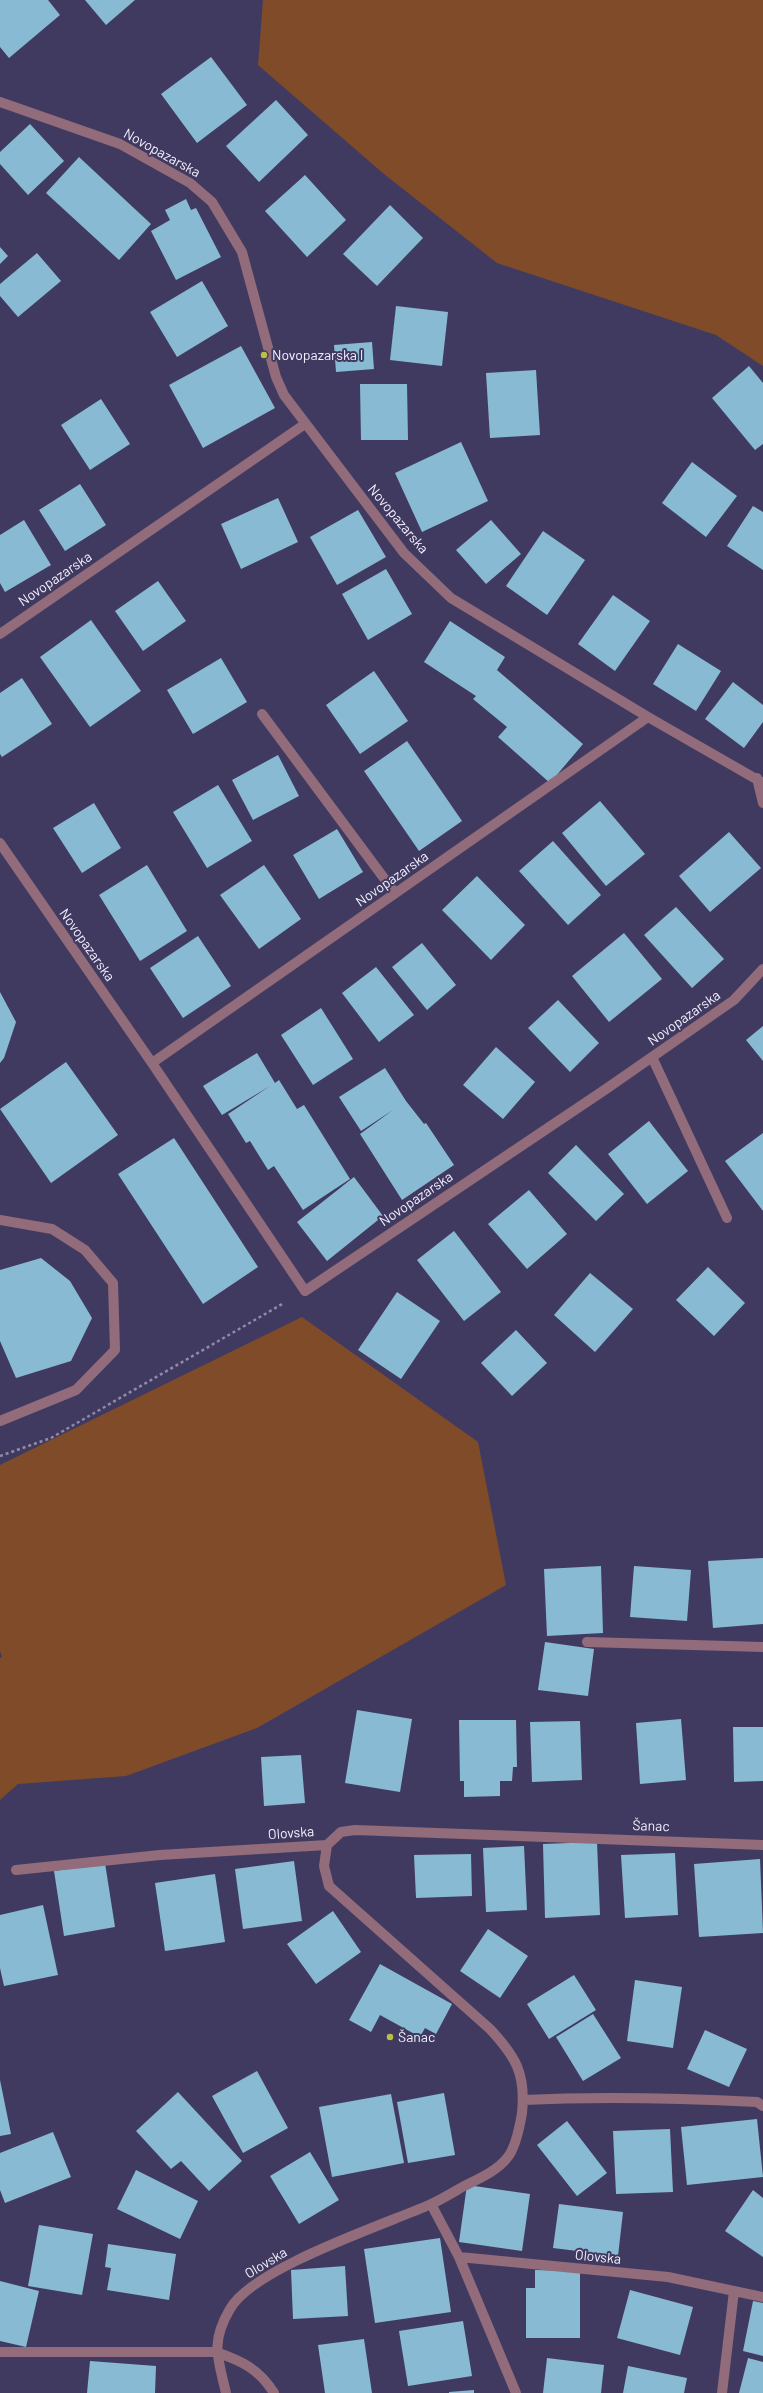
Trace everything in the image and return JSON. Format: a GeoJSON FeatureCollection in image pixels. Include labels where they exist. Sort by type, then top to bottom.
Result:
{"type":"FeatureCollection","features":[{"type":"Feature","properties":{"kind":"street","name":"Novopazarska"},"geometry":{"type":"LineString","coordinates":[[0,102],[120,144],[190,183],[212,202],[242,252],[276,377],[284,395],[404,553],[452,598],[648,717],[760,780],[763,803]]}},
{"type":"Feature","properties":{"kind":"street","name":"Novopazarska"},"geometry":{"type":"LineString","coordinates":[[0,634],[305,424]]}},
{"type":"Feature","properties":{"kind":"street"},"geometry":{"type":"LineString","coordinates":[[262,714],[395,893]]}},
{"type":"Feature","properties":{"kind":"street","name":"Novopazarska"},"geometry":{"type":"LineString","coordinates":[[152,1063],[648,717]]}},
{"type":"Feature","properties":{"kind":"street","name":"Novopazarska"},"geometry":{"type":"LineString","coordinates":[[0,843],[152,1063],[305,1291],[734,1000],[763,969]]}},
{"type":"Feature","properties":{"kind":"street"},"geometry":{"type":"LineString","coordinates":[[652,1057],[727,1218]]}},
{"type":"Feature","properties":{"kind":"street"},"geometry":{"type":"LineString","coordinates":[[0,1220],[52,1229],[85,1250],[113,1283],[115,1350],[76,1390],[0,1421]]}},
{"type":"Feature","properties":{"kind":"street"},"geometry":{"type":"LineString","coordinates":[[587,1642],[763,1647]]}},
{"type":"Feature","properties":{"kind":"street","name":"Šanac"},"geometry":{"type":"LineString","coordinates":[[327,1844],[340,1832],[355,1830],[763,1845]]}},
{"type":"Feature","properties":{"kind":"street","name":"Olovska"},"geometry":{"type":"LineString","coordinates":[[16,1870],[160,1855],[327,1844],[324,1866],[329,1886],[490,2030],[510,2051],[521,2071],[523,2100],[520,2127],[507,2158],[483,2176],[431,2204],[295,2261],[263,2279],[248,2290],[230,2308],[218,2333],[216,2352],[226,2393]]}},
{"type":"Feature","properties":{"kind":"street"},"geometry":{"type":"LineString","coordinates":[[523,2100],[592,2096],[645,2097],[757,2102],[763,2106]]}},
{"type":"Feature","properties":{"kind":"street"},"geometry":{"type":"LineString","coordinates":[[431,2204],[458,2257],[516,2393]]}},
{"type":"Feature","properties":{"kind":"street","name":"Olovska"},"geometry":{"type":"LineString","coordinates":[[458,2257],[668,2277],[763,2297]]}},
{"type":"Feature","properties":{"kind":"street"},"geometry":{"type":"LineString","coordinates":[[722,2393],[734,2291]]}},
{"type":"Feature","properties":{"kind":"street"},"geometry":{"type":"LineString","coordinates":[[0,2352],[216,2352],[244,2362],[268,2384],[274,2393]]}},
{"type":"Feature","properties":{"kind":"path"},"geometry":{"type":"LineString","coordinates":[[0,1456],[51,1438],[305,1291]]}},
{"type":"Feature","properties":{"kind":"shaded area"},"geometry":{"type":"Polygon","coordinates":[[[263,0],[763,0],[763,366],[716,335],[497,263],[384,174],[258,65],[263,0]]]}},
{"type":"Feature","properties":{"kind":"shaded area"},"geometry":{"type":"Polygon","coordinates":[[[302,1317],[478,1442],[506,1585],[257,1728],[126,1776],[18,1784],[0,1800],[0,1658],[2,1657],[0,1651],[0,1465],[302,1317]]]}},
{"type":"Feature","properties":{"kind":"building"},"geometry":{"type":"Polygon","coordinates":[[[0,0],[48,0],[60,15],[9,58],[0,47],[0,0]]]}},
{"type":"Feature","properties":{"kind":"building"},"geometry":{"type":"Polygon","coordinates":[[[85,0],[135,0],[106,25],[85,0]]]}},
{"type":"Feature","properties":{"kind":"building"},"geometry":{"type":"Polygon","coordinates":[[[211,57],[247,105],[197,143],[161,94],[211,57]]]}},
{"type":"Feature","properties":{"kind":"building"},"geometry":{"type":"Polygon","coordinates":[[[276,100],[308,135],[259,182],[226,146],[276,100]]]}},
{"type":"Feature","properties":{"kind":"building"},"geometry":{"type":"Polygon","coordinates":[[[30,124],[64,161],[28,195],[0,164],[0,152],[30,124]]]}},
{"type":"Feature","properties":{"kind":"building"},"geometry":{"type":"Polygon","coordinates":[[[79,157],[151,224],[119,260],[46,193],[79,157]]]}},
{"type":"Feature","properties":{"kind":"building"},"geometry":{"type":"Polygon","coordinates":[[[305,175],[346,220],[307,257],[265,211],[305,175]]]}},
{"type":"Feature","properties":{"kind":"building"},"geometry":{"type":"Polygon","coordinates":[[[186,199],[191,210],[196,208],[221,257],[176,280],[151,231],[170,220],[165,210],[186,199]]]}},
{"type":"Feature","properties":{"kind":"building"},"geometry":{"type":"Polygon","coordinates":[[[390,205],[423,238],[377,286],[343,254],[390,205]]]}},
{"type":"Feature","properties":{"kind":"building"},"geometry":{"type":"Polygon","coordinates":[[[0,247],[8,256],[0,264],[0,247]]]}},
{"type":"Feature","properties":{"kind":"building"},"geometry":{"type":"Polygon","coordinates":[[[37,253],[61,281],[18,317],[0,296],[0,284],[37,253]]]}},
{"type":"Feature","properties":{"kind":"building"},"geometry":{"type":"Polygon","coordinates":[[[202,281],[228,326],[177,357],[150,312],[202,281]]]}},
{"type":"Feature","properties":{"kind":"building"},"geometry":{"type":"Polygon","coordinates":[[[396,306],[448,312],[442,366],[390,360],[396,306]]]}},
{"type":"Feature","properties":{"kind":"building"},"geometry":{"type":"Polygon","coordinates":[[[372,342],[374,369],[336,372],[334,345],[372,342]]]}},
{"type":"Feature","properties":{"kind":"building"},"geometry":{"type":"Polygon","coordinates":[[[241,346],[275,408],[203,448],[169,385],[241,346]]]}},
{"type":"Feature","properties":{"kind":"building"},"geometry":{"type":"Polygon","coordinates":[[[749,366],[763,383],[763,444],[755,450],[712,398],[749,366]]]}},
{"type":"Feature","properties":{"kind":"building"},"geometry":{"type":"Polygon","coordinates":[[[536,370],[540,435],[490,438],[486,373],[536,370]]]}},
{"type":"Feature","properties":{"kind":"building"},"geometry":{"type":"Polygon","coordinates":[[[360,384],[407,384],[408,440],[361,440],[360,384]]]}},
{"type":"Feature","properties":{"kind":"building"},"geometry":{"type":"Polygon","coordinates":[[[101,399],[130,444],[90,470],[61,425],[101,399]]]}},
{"type":"Feature","properties":{"kind":"building"},"geometry":{"type":"Polygon","coordinates":[[[461,442],[488,501],[422,532],[395,473],[461,442]]]}},
{"type":"Feature","properties":{"kind":"building"},"geometry":{"type":"Polygon","coordinates":[[[692,462],[737,496],[706,537],[662,503],[692,462]]]}},
{"type":"Feature","properties":{"kind":"building"},"geometry":{"type":"Polygon","coordinates":[[[80,484],[106,525],[65,551],[39,510],[80,484]]]}},
{"type":"Feature","properties":{"kind":"building"},"geometry":{"type":"Polygon","coordinates":[[[278,498],[298,542],[241,569],[221,524],[278,498]]]}},
{"type":"Feature","properties":{"kind":"building"},"geometry":{"type":"Polygon","coordinates":[[[753,506],[763,512],[763,570],[727,546],[753,506]]]}},
{"type":"Feature","properties":{"kind":"building"},"geometry":{"type":"Polygon","coordinates":[[[358,510],[386,557],[337,585],[310,537],[358,510]]]}},
{"type":"Feature","properties":{"kind":"building"},"geometry":{"type":"Polygon","coordinates":[[[24,520],[51,565],[5,592],[0,583],[0,535],[24,520]]]}},
{"type":"Feature","properties":{"kind":"building"},"geometry":{"type":"Polygon","coordinates":[[[491,520],[521,554],[486,584],[456,550],[491,520]]]}},
{"type":"Feature","properties":{"kind":"building"},"geometry":{"type":"Polygon","coordinates":[[[543,531],[585,560],[547,615],[506,586],[543,531]]]}},
{"type":"Feature","properties":{"kind":"building"},"geometry":{"type":"Polygon","coordinates":[[[386,569],[412,614],[368,640],[342,594],[386,569]]]}},
{"type":"Feature","properties":{"kind":"building"},"geometry":{"type":"Polygon","coordinates":[[[158,581],[186,621],[143,651],[115,611],[158,581]]]}},
{"type":"Feature","properties":{"kind":"building"},"geometry":{"type":"Polygon","coordinates":[[[613,595],[650,621],[615,671],[578,644],[613,595]]]}},
{"type":"Feature","properties":{"kind":"building"},"geometry":{"type":"Polygon","coordinates":[[[91,620],[141,691],[90,727],[40,657],[91,620]]]}},
{"type":"Feature","properties":{"kind":"building"},"geometry":{"type":"Polygon","coordinates":[[[450,621],[505,657],[497,670],[583,744],[550,783],[498,737],[507,727],[473,699],[476,696],[424,662],[450,621]]]}},
{"type":"Feature","properties":{"kind":"building"},"geometry":{"type":"Polygon","coordinates":[[[678,644],[721,671],[696,711],[653,684],[678,644]]]}},
{"type":"Feature","properties":{"kind":"building"},"geometry":{"type":"Polygon","coordinates":[[[221,658],[247,702],[193,734],[167,690],[221,658]]]}},
{"type":"Feature","properties":{"kind":"building"},"geometry":{"type":"Polygon","coordinates":[[[374,671],[408,721],[360,754],[326,705],[374,671]]]}},
{"type":"Feature","properties":{"kind":"building"},"geometry":{"type":"Polygon","coordinates":[[[22,678],[52,724],[2,757],[0,754],[0,693],[22,678]]]}},
{"type":"Feature","properties":{"kind":"building"},"geometry":{"type":"Polygon","coordinates":[[[733,682],[763,705],[763,722],[744,748],[705,719],[733,682]]]}},
{"type":"Feature","properties":{"kind":"building"},"geometry":{"type":"Polygon","coordinates":[[[407,741],[462,821],[419,851],[364,771],[407,741]]]}},
{"type":"Feature","properties":{"kind":"building"},"geometry":{"type":"Polygon","coordinates":[[[278,755],[299,796],[253,820],[232,780],[278,755]]]}},
{"type":"Feature","properties":{"kind":"building"},"geometry":{"type":"Polygon","coordinates":[[[218,785],[252,841],[207,868],[173,812],[218,785]]]}},
{"type":"Feature","properties":{"kind":"building"},"geometry":{"type":"Polygon","coordinates":[[[600,801],[645,854],[606,886],[562,833],[600,801]]]}},
{"type":"Feature","properties":{"kind":"building"},"geometry":{"type":"Polygon","coordinates":[[[94,803],[121,848],[82,873],[53,828],[94,803]]]}},
{"type":"Feature","properties":{"kind":"building"},"geometry":{"type":"Polygon","coordinates":[[[337,829],[363,872],[319,899],[293,855],[337,829]]]}},
{"type":"Feature","properties":{"kind":"building"},"geometry":{"type":"Polygon","coordinates":[[[729,832],[761,868],[710,912],[679,876],[729,832]]]}},
{"type":"Feature","properties":{"kind":"building"},"geometry":{"type":"Polygon","coordinates":[[[553,841],[601,895],[568,925],[519,871],[553,841]]]}},
{"type":"Feature","properties":{"kind":"building"},"geometry":{"type":"Polygon","coordinates":[[[147,865],[187,931],[140,961],[99,895],[147,865]]]}},
{"type":"Feature","properties":{"kind":"building"},"geometry":{"type":"Polygon","coordinates":[[[264,865],[301,919],[259,949],[220,895],[264,865]]]}},
{"type":"Feature","properties":{"kind":"building"},"geometry":{"type":"Polygon","coordinates":[[[477,876],[525,925],[491,960],[442,910],[477,876]]]}},
{"type":"Feature","properties":{"kind":"building"},"geometry":{"type":"Polygon","coordinates":[[[676,907],[724,959],[692,988],[644,935],[676,907]]]}},
{"type":"Feature","properties":{"kind":"building"},"geometry":{"type":"Polygon","coordinates":[[[624,933],[662,979],[609,1022],[572,976],[624,933]]]}},
{"type":"Feature","properties":{"kind":"building"},"geometry":{"type":"Polygon","coordinates":[[[198,936],[231,986],[183,1018],[150,968],[198,936]]]}},
{"type":"Feature","properties":{"kind":"building"},"geometry":{"type":"Polygon","coordinates":[[[422,943],[456,985],[427,1010],[392,967],[422,943]]]}},
{"type":"Feature","properties":{"kind":"building"},"geometry":{"type":"Polygon","coordinates":[[[376,967],[414,1015],[379,1042],[342,993],[376,967]]]}},
{"type":"Feature","properties":{"kind":"building"},"geometry":{"type":"Polygon","coordinates":[[[0,992],[16,1022],[4,1058],[0,1063],[0,992]]]}},
{"type":"Feature","properties":{"kind":"building"},"geometry":{"type":"Polygon","coordinates":[[[558,1000],[599,1043],[570,1072],[528,1028],[558,1000]]]}},
{"type":"Feature","properties":{"kind":"building"},"geometry":{"type":"Polygon","coordinates":[[[321,1008],[353,1059],[313,1085],[281,1035],[321,1008]]]}},
{"type":"Feature","properties":{"kind":"building"},"geometry":{"type":"Polygon","coordinates":[[[763,1026],[763,1061],[746,1040],[763,1026]]]}},
{"type":"Feature","properties":{"kind":"building"},"geometry":{"type":"Polygon","coordinates":[[[496,1047],[535,1082],[503,1119],[463,1085],[496,1047]]]}},
{"type":"Feature","properties":{"kind":"building"},"geometry":{"type":"Polygon","coordinates":[[[257,1053],[275,1083],[279,1080],[297,1109],[304,1105],[350,1179],[303,1210],[274,1166],[268,1170],[250,1141],[246,1143],[228,1114],[270,1086],[222,1115],[203,1086],[257,1053]]]}},
{"type":"Feature","properties":{"kind":"building"},"geometry":{"type":"Polygon","coordinates":[[[66,1062],[118,1135],[51,1183],[0,1109],[66,1062]]]}},
{"type":"Feature","properties":{"kind":"building"},"geometry":{"type":"Polygon","coordinates":[[[385,1068],[406,1101],[424,1124],[426,1123],[454,1165],[402,1200],[360,1134],[393,1110],[361,1131],[339,1097],[385,1068]]]}},
{"type":"Feature","properties":{"kind":"building"},"geometry":{"type":"Polygon","coordinates":[[[649,1121],[688,1171],[647,1204],[608,1154],[649,1121]]]}},
{"type":"Feature","properties":{"kind":"building"},"geometry":{"type":"Polygon","coordinates":[[[763,1133],[763,1211],[725,1161],[763,1133]]]}},
{"type":"Feature","properties":{"kind":"building"},"geometry":{"type":"Polygon","coordinates":[[[174,1138],[258,1267],[203,1304],[118,1174],[174,1138]]]}},
{"type":"Feature","properties":{"kind":"building"},"geometry":{"type":"Polygon","coordinates":[[[576,1145],[624,1194],[596,1221],[548,1173],[576,1145]]]}},
{"type":"Feature","properties":{"kind":"building"},"geometry":{"type":"Polygon","coordinates":[[[354,1177],[383,1216],[327,1261],[297,1222],[354,1177]]]}},
{"type":"Feature","properties":{"kind":"building"},"geometry":{"type":"Polygon","coordinates":[[[529,1190],[567,1234],[527,1269],[488,1224],[529,1190]]]}},
{"type":"Feature","properties":{"kind":"building"},"geometry":{"type":"Polygon","coordinates":[[[454,1231],[501,1292],[464,1321],[417,1260],[454,1231]]]}},
{"type":"Feature","properties":{"kind":"building"},"geometry":{"type":"Polygon","coordinates":[[[41,1258],[70,1281],[92,1318],[71,1361],[16,1378],[0,1341],[0,1270],[41,1258]]]}},
{"type":"Feature","properties":{"kind":"building"},"geometry":{"type":"Polygon","coordinates":[[[708,1267],[745,1303],[714,1336],[676,1300],[708,1267]]]}},
{"type":"Feature","properties":{"kind":"building"},"geometry":{"type":"Polygon","coordinates":[[[590,1273],[633,1309],[595,1352],[554,1315],[590,1273]]]}},
{"type":"Feature","properties":{"kind":"building"},"geometry":{"type":"Polygon","coordinates":[[[397,1292],[440,1321],[401,1379],[358,1350],[397,1292]]]}},
{"type":"Feature","properties":{"kind":"building"},"geometry":{"type":"Polygon","coordinates":[[[516,1330],[547,1363],[512,1396],[481,1363],[516,1330]]]}},
{"type":"Feature","properties":{"kind":"building"},"geometry":{"type":"Polygon","coordinates":[[[763,1558],[763,1624],[713,1628],[708,1561],[763,1558]]]}},
{"type":"Feature","properties":{"kind":"building"},"geometry":{"type":"Polygon","coordinates":[[[601,1566],[603,1633],[547,1636],[544,1569],[601,1566]]]}},
{"type":"Feature","properties":{"kind":"building"},"geometry":{"type":"Polygon","coordinates":[[[634,1566],[691,1570],[687,1621],[630,1617],[634,1566]]]}},
{"type":"Feature","properties":{"kind":"building"},"geometry":{"type":"Polygon","coordinates":[[[545,1642],[594,1649],[588,1696],[538,1690],[545,1642]]]}},
{"type":"Feature","properties":{"kind":"building"},"geometry":{"type":"Polygon","coordinates":[[[357,1710],[412,1719],[400,1792],[345,1783],[357,1710]]]}},
{"type":"Feature","properties":{"kind":"building"},"geometry":{"type":"Polygon","coordinates":[[[681,1719],[686,1780],[640,1784],[636,1723],[681,1719]]]}},
{"type":"Feature","properties":{"kind":"building"},"geometry":{"type":"Polygon","coordinates":[[[459,1720],[516,1720],[517,1767],[513,1767],[512,1781],[500,1781],[500,1796],[464,1797],[464,1781],[460,1781],[459,1720]]]}},
{"type":"Feature","properties":{"kind":"building"},"geometry":{"type":"Polygon","coordinates":[[[580,1721],[582,1780],[532,1782],[530,1722],[580,1721]]]}},
{"type":"Feature","properties":{"kind":"building"},"geometry":{"type":"Polygon","coordinates":[[[733,1727],[763,1727],[763,1781],[734,1782],[733,1727]]]}},
{"type":"Feature","properties":{"kind":"building"},"geometry":{"type":"Polygon","coordinates":[[[301,1755],[305,1803],[264,1806],[261,1757],[301,1755]]]}},
{"type":"Feature","properties":{"kind":"building"},"geometry":{"type":"Polygon","coordinates":[[[597,1842],[600,1915],[545,1918],[543,1844],[597,1842]]]}},
{"type":"Feature","properties":{"kind":"building"},"geometry":{"type":"Polygon","coordinates":[[[524,1846],[527,1910],[486,1912],[483,1848],[524,1846]]]}},
{"type":"Feature","properties":{"kind":"building"},"geometry":{"type":"Polygon","coordinates":[[[675,1853],[678,1915],[625,1918],[621,1855],[675,1853]]]}},
{"type":"Feature","properties":{"kind":"building"},"geometry":{"type":"Polygon","coordinates":[[[471,1854],[472,1896],[416,1898],[414,1855],[471,1854]]]}},
{"type":"Feature","properties":{"kind":"building"},"geometry":{"type":"Polygon","coordinates":[[[760,1859],[763,1933],[699,1937],[694,1864],[760,1859]]]}},
{"type":"Feature","properties":{"kind":"building"},"geometry":{"type":"Polygon","coordinates":[[[294,1861],[302,1921],[243,1929],[235,1869],[294,1861]]]}},
{"type":"Feature","properties":{"kind":"building"},"geometry":{"type":"Polygon","coordinates":[[[105,1863],[115,1927],[64,1936],[54,1871],[105,1863]]]}},
{"type":"Feature","properties":{"kind":"building"},"geometry":{"type":"Polygon","coordinates":[[[215,1874],[225,1942],[165,1951],[155,1883],[215,1874]]]}},
{"type":"Feature","properties":{"kind":"building"},"geometry":{"type":"Polygon","coordinates":[[[43,1905],[58,1975],[4,1986],[0,1968],[0,1915],[43,1905]]]}},
{"type":"Feature","properties":{"kind":"building"},"geometry":{"type":"Polygon","coordinates":[[[333,1911],[361,1952],[316,1984],[287,1944],[333,1911]]]}},
{"type":"Feature","properties":{"kind":"building"},"geometry":{"type":"Polygon","coordinates":[[[488,1929],[528,1956],[500,1998],[460,1971],[488,1929]]]}},
{"type":"Feature","properties":{"kind":"building"},"geometry":{"type":"Polygon","coordinates":[[[380,1964],[452,2004],[436,2034],[425,2028],[420,2037],[380,2015],[371,2032],[349,2020],[380,1964]]]}},
{"type":"Feature","properties":{"kind":"building"},"geometry":{"type":"Polygon","coordinates":[[[574,1975],[596,2010],[549,2039],[527,2004],[574,1975]]]}},
{"type":"Feature","properties":{"kind":"building"},"geometry":{"type":"Polygon","coordinates":[[[635,1980],[682,1987],[673,2048],[627,2041],[635,1980]]]}},
{"type":"Feature","properties":{"kind":"building"},"geometry":{"type":"Polygon","coordinates":[[[593,2014],[621,2058],[583,2081],[556,2037],[593,2014]]]}},
{"type":"Feature","properties":{"kind":"building"},"geometry":{"type":"Polygon","coordinates":[[[705,2030],[747,2049],[729,2087],[687,2069],[705,2030]]]}},
{"type":"Feature","properties":{"kind":"building"},"geometry":{"type":"Polygon","coordinates":[[[257,2071],[288,2128],[243,2153],[212,2096],[257,2071]]]}},
{"type":"Feature","properties":{"kind":"building"},"geometry":{"type":"Polygon","coordinates":[[[0,2080],[11,2134],[0,2136],[0,2080]]]}},
{"type":"Feature","properties":{"kind":"building"},"geometry":{"type":"Polygon","coordinates":[[[178,2092],[242,2161],[209,2191],[181,2161],[171,2169],[136,2131],[178,2092]]]}},
{"type":"Feature","properties":{"kind":"building"},"geometry":{"type":"Polygon","coordinates":[[[444,2093],[455,2155],[408,2163],[397,2102],[444,2093]]]}},
{"type":"Feature","properties":{"kind":"building"},"geometry":{"type":"Polygon","coordinates":[[[391,2094],[404,2163],[332,2177],[319,2107],[391,2094]]]}},
{"type":"Feature","properties":{"kind":"building"},"geometry":{"type":"Polygon","coordinates":[[[757,2119],[763,2177],[687,2185],[681,2127],[757,2119]]]}},
{"type":"Feature","properties":{"kind":"building"},"geometry":{"type":"Polygon","coordinates":[[[567,2121],[607,2173],[577,2196],[537,2145],[567,2121]]]}},
{"type":"Feature","properties":{"kind":"building"},"geometry":{"type":"Polygon","coordinates":[[[670,2129],[673,2192],[616,2194],[613,2131],[670,2129]]]}},
{"type":"Feature","properties":{"kind":"building"},"geometry":{"type":"Polygon","coordinates":[[[53,2132],[71,2177],[5,2203],[0,2190],[0,2153],[53,2132]]]}},
{"type":"Feature","properties":{"kind":"building"},"geometry":{"type":"Polygon","coordinates":[[[310,2152],[339,2200],[299,2224],[270,2176],[310,2152]]]}},
{"type":"Feature","properties":{"kind":"building"},"geometry":{"type":"Polygon","coordinates":[[[136,2170],[198,2201],[180,2239],[117,2209],[136,2170]]]}},
{"type":"Feature","properties":{"kind":"building"},"geometry":{"type":"Polygon","coordinates":[[[467,2185],[530,2194],[522,2251],[459,2242],[467,2185]]]}},
{"type":"Feature","properties":{"kind":"building"},"geometry":{"type":"Polygon","coordinates":[[[753,2190],[763,2198],[763,2257],[725,2231],[753,2190]]]}},
{"type":"Feature","properties":{"kind":"building"},"geometry":{"type":"Polygon","coordinates":[[[559,2204],[623,2212],[618,2256],[553,2248],[559,2204]]]}},
{"type":"Feature","properties":{"kind":"building"},"geometry":{"type":"Polygon","coordinates":[[[39,2225],[93,2234],[82,2295],[28,2286],[39,2225]]]}},
{"type":"Feature","properties":{"kind":"building"},"geometry":{"type":"Polygon","coordinates":[[[440,2238],[451,2312],[375,2323],[364,2249],[440,2238]]]}},
{"type":"Feature","properties":{"kind":"building"},"geometry":{"type":"Polygon","coordinates":[[[108,2244],[176,2254],[169,2300],[107,2290],[111,2268],[105,2267],[108,2244]]]}},
{"type":"Feature","properties":{"kind":"building"},"geometry":{"type":"Polygon","coordinates":[[[345,2266],[348,2316],[293,2319],[291,2270],[345,2266]]]}},
{"type":"Feature","properties":{"kind":"building"},"geometry":{"type":"Polygon","coordinates":[[[535,2270],[580,2271],[580,2338],[526,2338],[526,2288],[535,2288],[535,2270]]]}},
{"type":"Feature","properties":{"kind":"building"},"geometry":{"type":"Polygon","coordinates":[[[0,2281],[39,2291],[26,2347],[0,2341],[0,2281]]]}},
{"type":"Feature","properties":{"kind":"building"},"geometry":{"type":"Polygon","coordinates":[[[630,2290],[693,2307],[680,2355],[617,2338],[630,2290]]]}},
{"type":"Feature","properties":{"kind":"building"},"geometry":{"type":"Polygon","coordinates":[[[753,2301],[763,2303],[763,2356],[743,2351],[753,2301]]]}},
{"type":"Feature","properties":{"kind":"building"},"geometry":{"type":"Polygon","coordinates":[[[463,2321],[472,2376],[408,2386],[399,2331],[463,2321]]]}},
{"type":"Feature","properties":{"kind":"building"},"geometry":{"type":"Polygon","coordinates":[[[364,2339],[372,2393],[325,2393],[318,2345],[364,2339]]]}},
{"type":"Feature","properties":{"kind":"building"},"geometry":{"type":"Polygon","coordinates":[[[547,2358],[604,2365],[601,2393],[543,2393],[547,2358]]]}},
{"type":"Feature","properties":{"kind":"building"},"geometry":{"type":"Polygon","coordinates":[[[748,2358],[763,2362],[763,2393],[739,2393],[748,2358]]]}},
{"type":"Feature","properties":{"kind":"building"},"geometry":{"type":"Polygon","coordinates":[[[90,2361],[156,2366],[155,2393],[87,2393],[90,2361]]]}},
{"type":"Feature","properties":{"kind":"building"},"geometry":{"type":"Polygon","coordinates":[[[628,2366],[687,2378],[684,2393],[623,2393],[628,2366]]]}},
{"type":"Feature","properties":{"kind":"building"},"geometry":{"type":"Polygon","coordinates":[[[474,2390],[474,2393],[449,2393],[449,2392],[474,2390]]]}},
{"type":"Feature","properties":{"kind":"place","name":"Novopazarska I"},"geometry":{"type":"Point","coordinates":[264,355]}},
{"type":"Feature","properties":{"kind":"place","name":"Šanac"},"geometry":{"type":"Point","coordinates":[390,2037]}}]}
